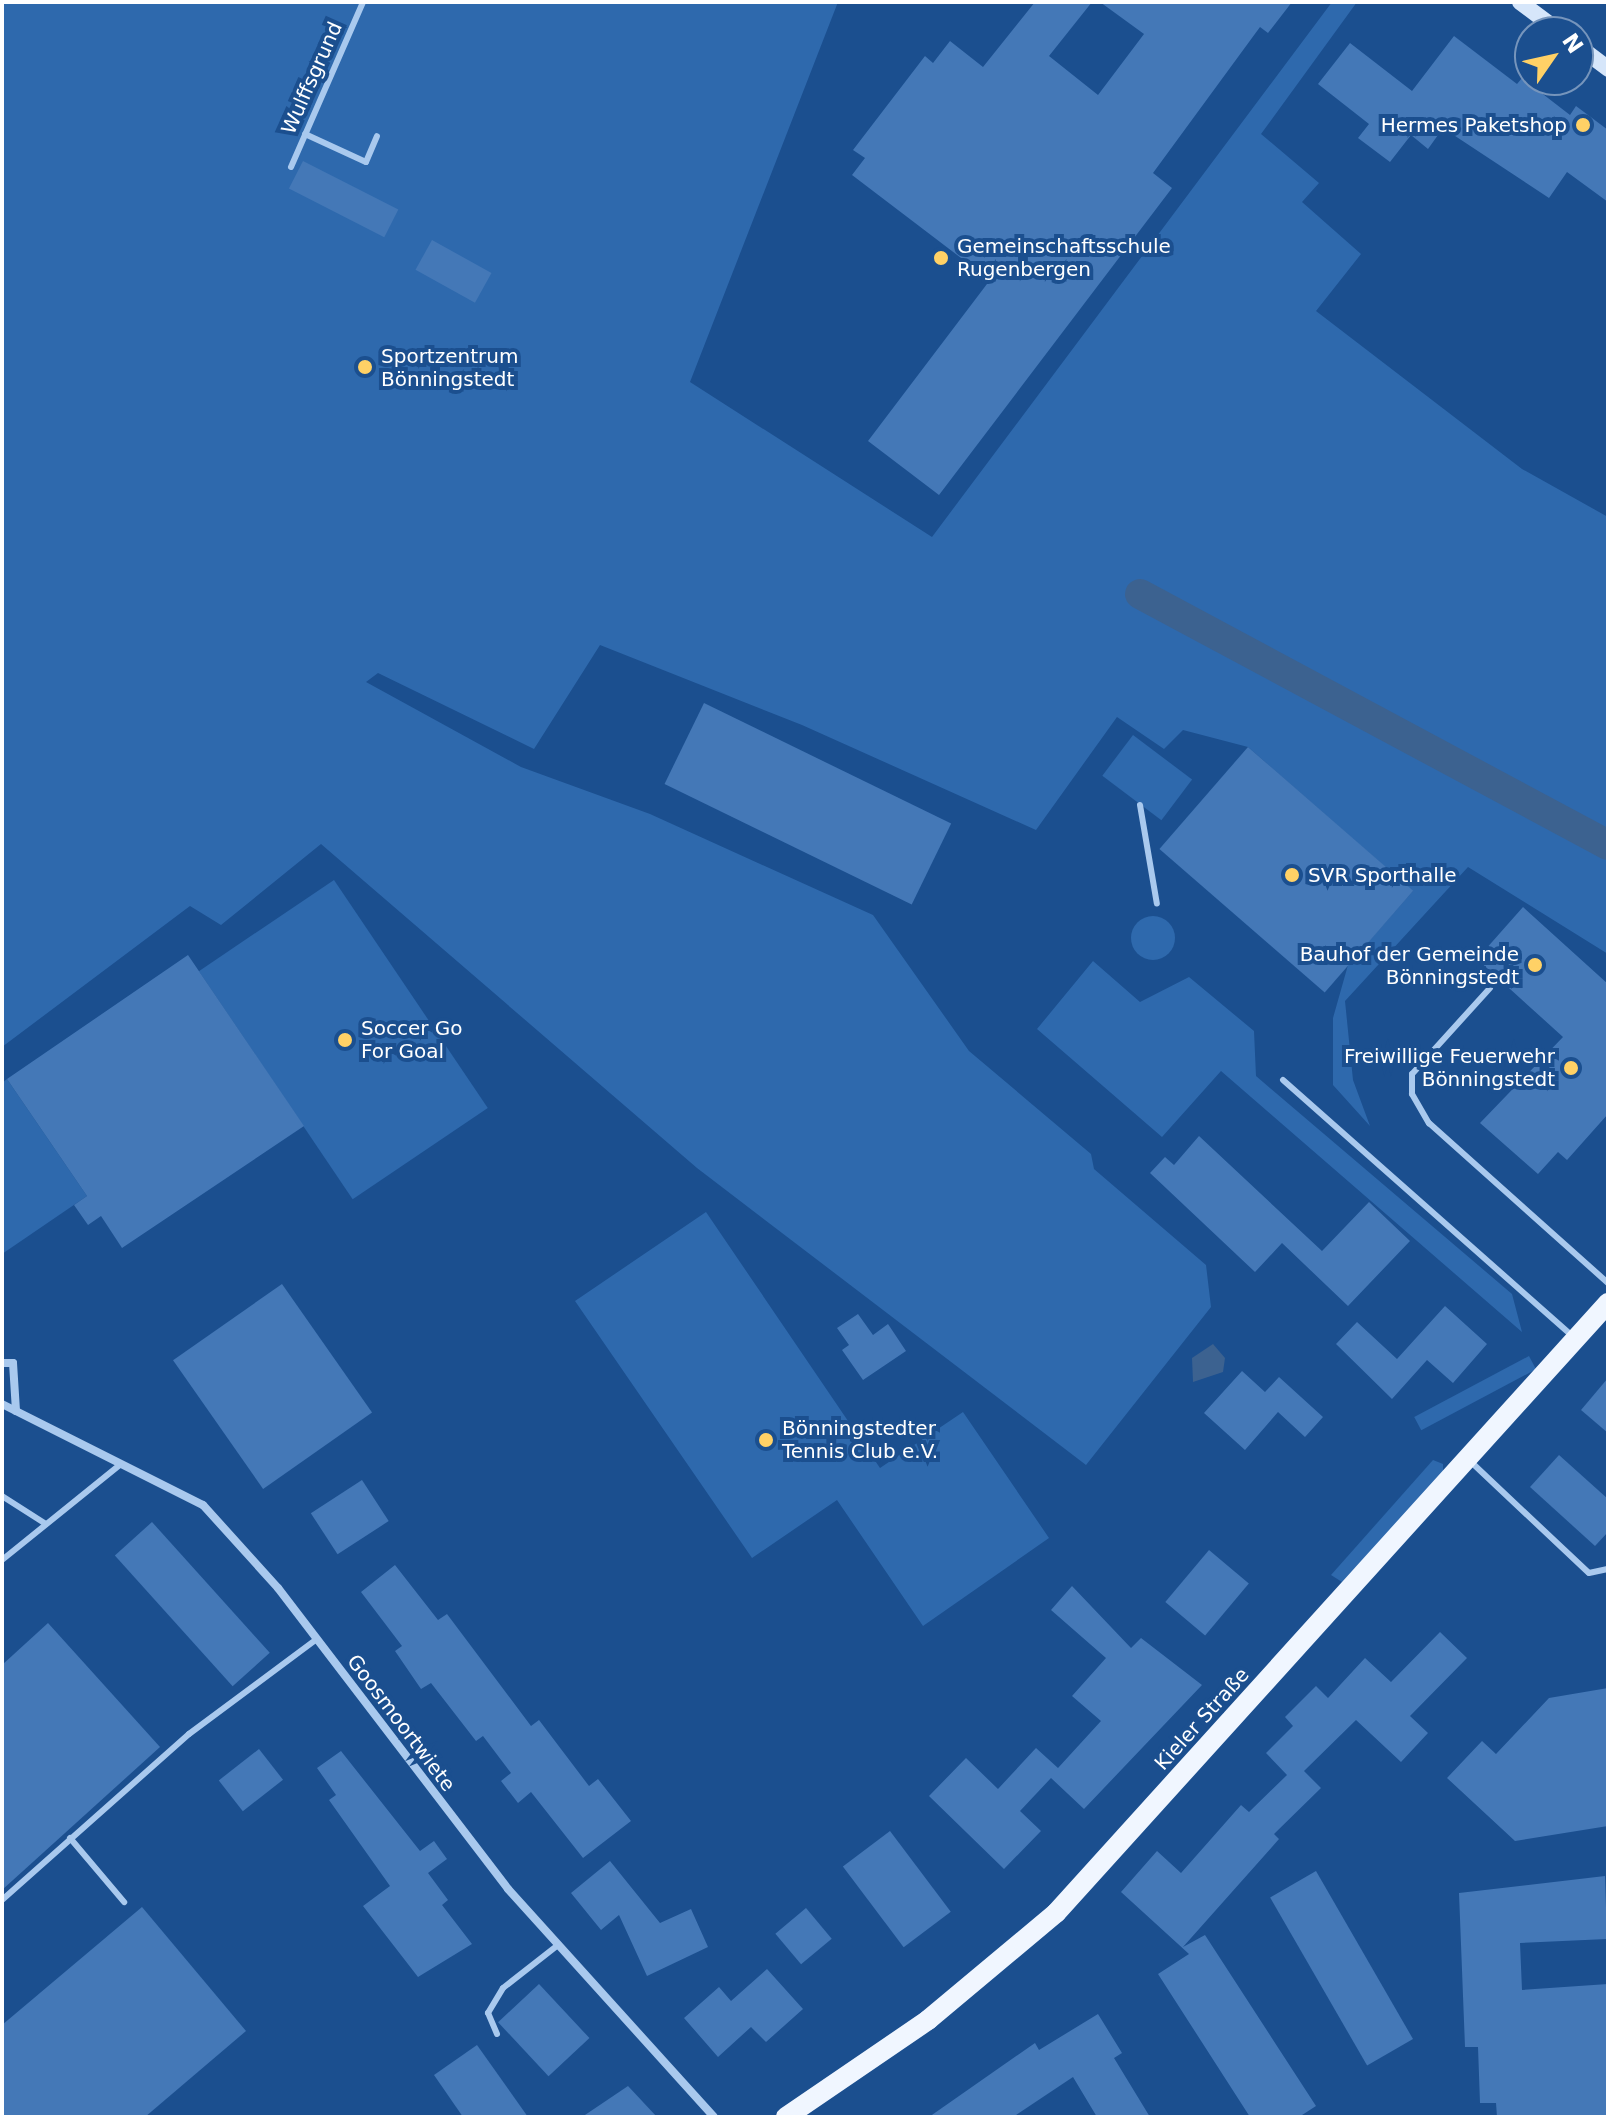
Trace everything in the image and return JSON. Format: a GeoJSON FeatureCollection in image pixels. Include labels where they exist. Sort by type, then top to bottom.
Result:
{"type":"FeatureCollection","features":[{"type":"Feature","properties":{"kind":"main road"},"geometry":{"type":"LineString","coordinates":[[1520,2],[1539,16]]}},
{"type":"Feature","properties":{"kind":"main road","name":"Kieler Straße"},"geometry":{"type":"LineString","coordinates":[[786,2117],[928,2020],[1056,1913],[1608,1303]]}},
{"type":"Feature","properties":{"kind":"street"},"geometry":{"type":"LineString","coordinates":[[2,1363],[13,1363],[16,1411]]}},
{"type":"Feature","properties":{"kind":"street","name":"Goosmoortwiete"},"geometry":{"type":"LineString","coordinates":[[2,1404],[203,1505],[317,1639],[558,1945],[714,2117]]}},
{"type":"Feature","properties":{"kind":"lane","name":"Wulffsgrund"},"geometry":{"type":"LineString","coordinates":[[291,167],[363,2]]}},
{"type":"Feature","properties":{"kind":"lane"},"geometry":{"type":"LineString","coordinates":[[305,134],[366,162],[377,136]]}},
{"type":"Feature","properties":{"kind":"lane"},"geometry":{"type":"LineString","coordinates":[[1140,805],[1157,904]]}},
{"type":"Feature","properties":{"kind":"lane"},"geometry":{"type":"LineString","coordinates":[[1490,988],[1412,1074],[1412,1094],[1429,1123],[1608,1283]]}},
{"type":"Feature","properties":{"kind":"lane"},"geometry":{"type":"LineString","coordinates":[[1283,1080],[1575,1338]]}},
{"type":"Feature","properties":{"kind":"lane"},"geometry":{"type":"LineString","coordinates":[[1467,1458],[1589,1573],[1608,1569]]}},
{"type":"Feature","properties":{"kind":"lane"},"geometry":{"type":"LineString","coordinates":[[2,1560],[121,1464]]}},
{"type":"Feature","properties":{"kind":"lane"},"geometry":{"type":"LineString","coordinates":[[2,1496],[46,1524]]}},
{"type":"Feature","properties":{"kind":"lane"},"geometry":{"type":"LineString","coordinates":[[2,1900],[189,1734],[317,1639]]}},
{"type":"Feature","properties":{"kind":"lane"},"geometry":{"type":"LineString","coordinates":[[70,1838],[124,1902]]}},
{"type":"Feature","properties":{"kind":"lane"},"geometry":{"type":"LineString","coordinates":[[497,2034],[488,2013],[503,1988],[558,1945]]}},
{"type":"Feature","properties":{"kind":"shaded area"},"geometry":{"type":"Polygon","coordinates":[[[2,2],[838,2],[690,382],[932,537],[1332,2],[1357,2],[1261,134],[1319,183],[1302,202],[1361,254],[1316,311],[1522,469],[1608,517],[1608,954],[1468,867],[1345,1001],[1353,1080],[1370,1126],[1333,1085],[1333,1018],[1348,965],[1413,891],[1248,747],[1183,730],[1164,749],[1117,717],[1036,830],[802,725],[600,645],[534,749],[378,673],[366,682],[521,767],[650,814],[873,915],[969,1051],[1091,1154],[1094,1169],[1206,1265],[1211,1307],[1086,1465],[697,1168],[321,844],[221,925],[190,906],[2,1047],[2,2]]]}},
{"type":"Feature","properties":{"kind":"shaded area"},"geometry":{"type":"Polygon","coordinates":[[[1133,735],[1192,780],[1161,820],[1102,776],[1133,735]]]}},
{"type":"Feature","properties":{"kind":"shaded area","name":"Soccer Go For Goal"},"geometry":{"type":"Polygon","coordinates":[[[334,880],[488,1108],[353,1199],[199,971],[334,880]]]}},
{"type":"Feature","properties":{"kind":"shaded area"},"geometry":{"type":"Polygon","coordinates":[[[1153,916],[1169,922],[1175,938],[1169,954],[1153,960],[1137,954],[1131,938],[1137,922],[1153,916]]]}},
{"type":"Feature","properties":{"kind":"shaded area"},"geometry":{"type":"Polygon","coordinates":[[[1093,961],[1140,1002],[1189,977],[1254,1031],[1256,1076],[1512,1294],[1522,1332],[1221,1071],[1162,1137],[1037,1029],[1093,961]]]}},
{"type":"Feature","properties":{"kind":"shaded area"},"geometry":{"type":"Polygon","coordinates":[[[7,1079],[87,1196],[2,1254],[2,1083],[7,1079]]]}},
{"type":"Feature","properties":{"kind":"shaded area","name":"Bönningstedter Tennis Club e.V."},"geometry":{"type":"Polygon","coordinates":[[[706,1212],[880,1468],[963,1412],[1049,1538],[923,1626],[837,1500],[752,1558],[575,1301],[706,1212]]]}},
{"type":"Feature","properties":{"kind":"shaded area"},"geometry":{"type":"Polygon","coordinates":[[[1213,1344],[1225,1358],[1223,1372],[1193,1382],[1192,1358],[1213,1344]]]}},
{"type":"Feature","properties":{"kind":"shaded area"},"geometry":{"type":"Polygon","coordinates":[[[1529,1356],[1536,1369],[1421,1430],[1414,1417],[1529,1356]]]}},
{"type":"Feature","properties":{"kind":"shaded area"},"geometry":{"type":"Polygon","coordinates":[[[1433,1460],[1443,1464],[1443,1473],[1342,1582],[1331,1575],[1433,1460]]]}},
{"type":"Feature","properties":{"kind":"building"},"geometry":{"type":"Polygon","coordinates":[[[1035,2],[1092,2],[1049,56],[1098,95],[1144,34],[1100,2],[1292,2],[1268,33],[1260,27],[1153,173],[1172,188],[939,495],[868,441],[990,280],[852,175],[865,158],[853,150],[925,56],[933,63],[950,41],[983,67],[1035,2]]]}},
{"type":"Feature","properties":{"kind":"building"},"geometry":{"type":"Polygon","coordinates":[[[1454,36],[1514,82],[1514,96],[1545,96],[1570,115],[1576,106],[1608,130],[1608,202],[1567,172],[1549,198],[1443,128],[1428,149],[1411,135],[1390,162],[1358,138],[1369,124],[1318,84],[1350,43],[1412,91],[1454,36]]]}},
{"type":"Feature","properties":{"kind":"building"},"geometry":{"type":"Polygon","coordinates":[[[303,161],[398,210],[384,237],[289,189],[303,161]]]}},
{"type":"Feature","properties":{"kind":"building"},"geometry":{"type":"Polygon","coordinates":[[[432,240],[491,273],[475,303],[416,270],[432,240]]]}},
{"type":"Feature","properties":{"kind":"building"},"geometry":{"type":"Polygon","coordinates":[[[704,703],[951,824],[912,904],[665,784],[704,703]]]}},
{"type":"Feature","properties":{"kind":"building","name":"SVR Sporthalle"},"geometry":{"type":"Polygon","coordinates":[[[1248,747],[1413,891],[1325,993],[1159,849],[1248,747]]]}},
{"type":"Feature","properties":{"kind":"building"},"geometry":{"type":"Polygon","coordinates":[[[1523,907],[1608,984],[1608,1114],[1567,1160],[1558,1152],[1538,1174],[1480,1123],[1563,1037],[1477,959],[1523,907]]]}},
{"type":"Feature","properties":{"kind":"building"},"geometry":{"type":"Polygon","coordinates":[[[188,955],[304,1126],[122,1248],[101,1216],[88,1225],[74,1205],[87,1196],[7,1079],[188,955]]]}},
{"type":"Feature","properties":{"kind":"building"},"geometry":{"type":"Polygon","coordinates":[[[1199,1136],[1322,1251],[1369,1202],[1410,1241],[1348,1306],[1282,1243],[1255,1272],[1150,1173],[1165,1157],[1174,1165],[1199,1136]]]}},
{"type":"Feature","properties":{"kind":"building"},"geometry":{"type":"Polygon","coordinates":[[[282,1284],[372,1413],[263,1489],[173,1360],[282,1284]]]}},
{"type":"Feature","properties":{"kind":"building"},"geometry":{"type":"Polygon","coordinates":[[[1445,1306],[1487,1344],[1453,1383],[1427,1360],[1392,1399],[1336,1344],[1357,1322],[1397,1359],[1445,1306]]]}},
{"type":"Feature","properties":{"kind":"building"},"geometry":{"type":"Polygon","coordinates":[[[858,1314],[873,1335],[888,1324],[906,1351],[863,1380],[842,1350],[849,1345],[837,1328],[858,1314]]]}},
{"type":"Feature","properties":{"kind":"building"},"geometry":{"type":"Polygon","coordinates":[[[1242,1371],[1265,1392],[1279,1377],[1323,1417],[1305,1437],[1278,1412],[1245,1450],[1204,1413],[1242,1371]]]}},
{"type":"Feature","properties":{"kind":"building"},"geometry":{"type":"Polygon","coordinates":[[[1608,1378],[1608,1433],[1581,1410],[1608,1378]]]}},
{"type":"Feature","properties":{"kind":"building"},"geometry":{"type":"Polygon","coordinates":[[[1559,1455],[1608,1499],[1608,1532],[1595,1546],[1530,1487],[1559,1455]]]}},
{"type":"Feature","properties":{"kind":"building"},"geometry":{"type":"Polygon","coordinates":[[[362,1480],[389,1521],[338,1554],[311,1513],[362,1480]]]}},
{"type":"Feature","properties":{"kind":"building"},"geometry":{"type":"Polygon","coordinates":[[[152,1522],[270,1653],[233,1686],[115,1555],[152,1522]]]}},
{"type":"Feature","properties":{"kind":"building"},"geometry":{"type":"Polygon","coordinates":[[[1209,1550],[1249,1583],[1205,1636],[1165,1602],[1209,1550]]]}},
{"type":"Feature","properties":{"kind":"building"},"geometry":{"type":"Polygon","coordinates":[[[395,1565],[438,1620],[447,1614],[531,1726],[539,1720],[589,1786],[598,1779],[631,1821],[583,1858],[531,1792],[518,1803],[501,1781],[511,1773],[483,1736],[476,1741],[431,1683],[421,1689],[395,1651],[402,1646],[361,1592],[395,1565]]]}},
{"type":"Feature","properties":{"kind":"building"},"geometry":{"type":"Polygon","coordinates":[[[1072,1586],[1131,1648],[1141,1638],[1202,1685],[1084,1809],[1051,1778],[1020,1811],[1041,1831],[1004,1869],[929,1796],[966,1758],[998,1789],[1036,1748],[1058,1768],[1101,1721],[1072,1696],[1106,1658],[1051,1610],[1072,1586]]]}},
{"type":"Feature","properties":{"kind":"building"},"geometry":{"type":"Polygon","coordinates":[[[48,1623],[160,1747],[2,1890],[2,1665],[48,1623]]]}},
{"type":"Feature","properties":{"kind":"building"},"geometry":{"type":"Polygon","coordinates":[[[1440,1632],[1467,1658],[1410,1716],[1428,1733],[1401,1762],[1356,1720],[1304,1771],[1321,1788],[1274,1834],[1279,1839],[1183,1947],[1205,1935],[1316,2106],[1299,2117],[1250,2117],[1158,1974],[1189,1954],[1121,1892],[1157,1851],[1181,1873],[1241,1805],[1249,1812],[1287,1775],[1266,1753],[1293,1726],[1285,1717],[1316,1686],[1328,1698],[1365,1658],[1391,1682],[1440,1632]]]}},
{"type":"Feature","properties":{"kind":"building"},"geometry":{"type":"Polygon","coordinates":[[[1608,1688],[1608,1826],[1515,1841],[1447,1778],[1482,1741],[1496,1754],[1549,1698],[1608,1688]]]}},
{"type":"Feature","properties":{"kind":"building"},"geometry":{"type":"Polygon","coordinates":[[[259,1749],[283,1780],[243,1811],[219,1780],[259,1749]]]}},
{"type":"Feature","properties":{"kind":"building"},"geometry":{"type":"Polygon","coordinates":[[[341,1751],[420,1851],[434,1841],[447,1859],[428,1873],[448,1900],[442,1905],[472,1944],[418,1977],[363,1906],[390,1886],[329,1800],[336,1795],[317,1768],[341,1751]]]}},
{"type":"Feature","properties":{"kind":"building"},"geometry":{"type":"Polygon","coordinates":[[[890,1831],[951,1912],[904,1947],[843,1867],[890,1831]]]}},
{"type":"Feature","properties":{"kind":"building"},"geometry":{"type":"Polygon","coordinates":[[[610,1861],[660,1923],[691,1909],[708,1947],[647,1976],[619,1915],[601,1930],[571,1893],[610,1861]]]}},
{"type":"Feature","properties":{"kind":"building"},"geometry":{"type":"Polygon","coordinates":[[[1316,1871],[1413,2039],[1367,2066],[1270,1898],[1316,1871]]]}},
{"type":"Feature","properties":{"kind":"building"},"geometry":{"type":"Polygon","coordinates":[[[1605,1876],[1607,1939],[1520,1943],[1522,1990],[1608,1984],[1608,2117],[1497,2117],[1496,2103],[1480,2103],[1478,2047],[1465,2047],[1459,1893],[1605,1876]]]}},
{"type":"Feature","properties":{"kind":"building"},"geometry":{"type":"Polygon","coordinates":[[[142,1907],[246,2031],[145,2117],[2,2117],[2,2025],[142,1907]]]}},
{"type":"Feature","properties":{"kind":"building"},"geometry":{"type":"Polygon","coordinates":[[[806,1908],[832,1939],[801,1964],[775,1934],[806,1908]]]}},
{"type":"Feature","properties":{"kind":"building"},"geometry":{"type":"Polygon","coordinates":[[[767,1969],[803,2009],[766,2042],[751,2027],[718,2057],[684,2018],[719,1987],[731,2001],[767,1969]]]}},
{"type":"Feature","properties":{"kind":"building"},"geometry":{"type":"Polygon","coordinates":[[[539,1984],[589,2038],[549,2076],[498,2022],[539,1984]]]}},
{"type":"Feature","properties":{"kind":"building"},"geometry":{"type":"Polygon","coordinates":[[[1098,2014],[1122,2053],[1114,2058],[1150,2117],[1097,2117],[1073,2077],[1013,2117],[929,2117],[1035,2043],[1039,2050],[1098,2014]]]}},
{"type":"Feature","properties":{"kind":"building"},"geometry":{"type":"Polygon","coordinates":[[[477,2045],[528,2117],[463,2117],[434,2075],[477,2045]]]}},
{"type":"Feature","properties":{"kind":"building"},"geometry":{"type":"Polygon","coordinates":[[[628,2086],[657,2117],[582,2117],[628,2086]]]}},
{"type":"Feature","properties":{"kind":"waterway"},"geometry":{"type":"LineString","coordinates":[[1140,594],[1608,845]]}},
{"type":"Feature","properties":{"kind":"place","name":"Hermes Paketshop"},"geometry":{"type":"Point","coordinates":[1583,125]}},
{"type":"Feature","properties":{"kind":"place","name":"Gemeinschaftsschule Rugenbergen"},"geometry":{"type":"Point","coordinates":[941,258]}},
{"type":"Feature","properties":{"kind":"place","name":"Sportzentrum Bönningstedt"},"geometry":{"type":"Point","coordinates":[365,367]}},
{"type":"Feature","properties":{"kind":"place","name":"SVR Sporthalle"},"geometry":{"type":"Point","coordinates":[1292,875]}},
{"type":"Feature","properties":{"kind":"place","name":"Bauhof der Gemeinde Bönningstedt"},"geometry":{"type":"Point","coordinates":[1535,965]}},
{"type":"Feature","properties":{"kind":"place","name":"Soccer Go For Goal"},"geometry":{"type":"Point","coordinates":[345,1040]}},
{"type":"Feature","properties":{"kind":"place","name":"Freiwillige Feuerwehr Bönningstedt"},"geometry":{"type":"Point","coordinates":[1571,1068]}},
{"type":"Feature","properties":{"kind":"place","name":"Bönningstedter Tennis Club e.V."},"geometry":{"type":"Point","coordinates":[766,1440]}}]}
